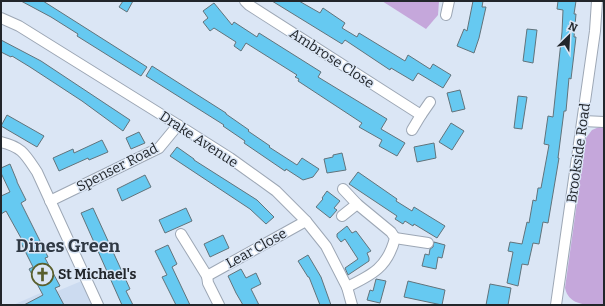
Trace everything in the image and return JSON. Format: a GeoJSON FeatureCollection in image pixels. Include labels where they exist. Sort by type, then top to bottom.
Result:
{"type":"FeatureCollection","features":[{"type":"Feature","properties":{"kind":"street","name":"Ambrose Close"},"geometry":{"type":"LineString","coordinates":[[245,1],[421,115]]}},
{"type":"Feature","properties":{"kind":"street"},"geometry":{"type":"LineString","coordinates":[[446,15],[449,1]]}},
{"type":"Feature","properties":{"kind":"street","name":"Brookside Road"},"geometry":{"type":"LineString","coordinates":[[556,305],[583,121],[595,32],[597,1]]}},
{"type":"Feature","properties":{"kind":"street","name":"Drake Avenue"},"geometry":{"type":"LineString","coordinates":[[1,18],[19,26],[178,124],[276,190],[306,221],[326,246],[347,287],[352,305]]}},
{"type":"Feature","properties":{"kind":"street"},"geometry":{"type":"LineString","coordinates":[[412,130],[430,102]]}},
{"type":"Feature","properties":{"kind":"street"},"geometry":{"type":"LineString","coordinates":[[583,121],[604,122]]}},
{"type":"Feature","properties":{"kind":"street","name":"Spenser Road"},"geometry":{"type":"LineString","coordinates":[[50,200],[159,148],[178,124]]}},
{"type":"Feature","properties":{"kind":"street"},"geometry":{"type":"LineString","coordinates":[[1,142],[14,146],[27,156],[37,172],[98,305]]}},
{"type":"Feature","properties":{"kind":"street"},"geometry":{"type":"LineString","coordinates":[[343,189],[357,204],[391,232],[395,238],[428,243]]}},
{"type":"Feature","properties":{"kind":"street"},"geometry":{"type":"LineString","coordinates":[[342,216],[357,204]]}},
{"type":"Feature","properties":{"kind":"street","name":"Lear Close"},"geometry":{"type":"LineString","coordinates":[[207,276],[306,221]]}},
{"type":"Feature","properties":{"kind":"street"},"geometry":{"type":"LineString","coordinates":[[181,234],[207,276],[208,283],[219,305]]}},
{"type":"Feature","properties":{"kind":"street"},"geometry":{"type":"LineString","coordinates":[[347,287],[377,270],[386,262],[395,238]]}},
{"type":"Feature","properties":{"kind":"shaded area"},"geometry":{"type":"Polygon","coordinates":[[[382,1],[439,1],[438,15],[426,29],[382,1]]]}},
{"type":"Feature","properties":{"kind":"shaded area"},"geometry":{"type":"Polygon","coordinates":[[[599,127],[604,127],[604,305],[591,305],[580,303],[570,298],[565,288],[586,138],[592,130],[599,127]]]}},
{"type":"Feature","properties":{"kind":"shaded area"},"geometry":{"type":"Polygon","coordinates":[[[84,280],[95,305],[13,305],[45,291],[48,295],[84,280]]]}},
{"type":"Feature","properties":{"kind":"building"},"geometry":{"type":"Polygon","coordinates":[[[21,1],[43,1],[147,67],[141,76],[77,36],[78,34],[51,17],[21,1]]]}},
{"type":"Feature","properties":{"kind":"building"},"geometry":{"type":"Polygon","coordinates":[[[123,1],[133,1],[127,12],[119,7],[123,1]]]}},
{"type":"Feature","properties":{"kind":"building"},"geometry":{"type":"Polygon","coordinates":[[[272,1],[299,1],[320,13],[323,8],[345,23],[342,28],[357,37],[359,33],[405,61],[408,55],[430,69],[433,64],[451,75],[443,88],[418,73],[413,81],[391,68],[390,70],[345,40],[342,44],[272,1]]]}},
{"type":"Feature","properties":{"kind":"building"},"geometry":{"type":"Polygon","coordinates":[[[473,1],[483,1],[482,7],[486,7],[474,53],[457,46],[464,29],[467,31],[473,1]]]}},
{"type":"Feature","properties":{"kind":"building"},"geometry":{"type":"Polygon","coordinates":[[[558,1],[576,1],[574,14],[576,14],[574,37],[576,37],[571,79],[569,78],[566,111],[564,111],[559,158],[548,223],[543,222],[539,244],[533,243],[528,265],[522,264],[518,286],[507,283],[513,252],[508,251],[510,242],[522,244],[527,222],[529,223],[533,200],[536,201],[538,188],[541,188],[549,145],[544,144],[548,116],[553,117],[562,32],[563,10],[557,9],[558,1]]]}},
{"type":"Feature","properties":{"kind":"building"},"geometry":{"type":"Polygon","coordinates":[[[214,3],[232,25],[234,22],[257,37],[259,33],[321,72],[318,77],[387,119],[381,129],[405,143],[397,156],[379,146],[382,140],[359,127],[362,123],[298,81],[299,79],[295,77],[297,75],[246,43],[241,51],[234,46],[236,42],[214,28],[210,31],[203,22],[208,18],[203,11],[214,3]]]}},
{"type":"Feature","properties":{"kind":"building"},"geometry":{"type":"Polygon","coordinates":[[[527,29],[537,30],[533,63],[523,61],[527,29]]]}},
{"type":"Feature","properties":{"kind":"building"},"geometry":{"type":"Polygon","coordinates":[[[1,40],[41,61],[130,120],[123,131],[82,101],[30,67],[12,56],[11,57],[1,52],[1,40]]]}},
{"type":"Feature","properties":{"kind":"building"},"geometry":{"type":"Polygon","coordinates":[[[152,66],[226,113],[249,130],[248,131],[270,146],[269,147],[297,165],[302,158],[319,169],[313,177],[303,180],[286,169],[285,171],[244,143],[245,141],[223,126],[224,125],[146,76],[152,66]]]}},
{"type":"Feature","properties":{"kind":"building"},"geometry":{"type":"Polygon","coordinates":[[[460,90],[465,109],[452,112],[447,93],[460,90]]]}},
{"type":"Feature","properties":{"kind":"building"},"geometry":{"type":"Polygon","coordinates":[[[518,96],[527,97],[522,129],[514,128],[518,96]]]}},
{"type":"Feature","properties":{"kind":"building"},"geometry":{"type":"Polygon","coordinates":[[[7,115],[44,136],[37,147],[1,126],[7,115]]]}},
{"type":"Feature","properties":{"kind":"building"},"geometry":{"type":"Polygon","coordinates":[[[451,123],[464,131],[452,150],[439,142],[451,123]]]}},
{"type":"Feature","properties":{"kind":"building"},"geometry":{"type":"Polygon","coordinates":[[[139,132],[145,143],[131,149],[126,138],[139,132]]]}},
{"type":"Feature","properties":{"kind":"building"},"geometry":{"type":"Polygon","coordinates":[[[102,140],[108,152],[89,160],[88,158],[59,171],[53,158],[73,149],[74,153],[102,140]]]}},
{"type":"Feature","properties":{"kind":"building"},"geometry":{"type":"Polygon","coordinates":[[[434,143],[436,158],[417,162],[414,147],[434,143]]]}},
{"type":"Feature","properties":{"kind":"building"},"geometry":{"type":"Polygon","coordinates":[[[177,147],[194,160],[257,200],[274,217],[266,224],[250,209],[170,156],[177,147]]]}},
{"type":"Feature","properties":{"kind":"building"},"geometry":{"type":"Polygon","coordinates":[[[342,153],[346,170],[327,173],[324,159],[342,153]]]}},
{"type":"Feature","properties":{"kind":"building"},"geometry":{"type":"Polygon","coordinates":[[[10,164],[26,200],[21,203],[48,257],[45,258],[60,286],[55,288],[64,305],[24,305],[43,295],[29,269],[33,267],[19,239],[21,238],[6,211],[1,214],[1,196],[10,192],[1,173],[1,168],[10,164]]]}},
{"type":"Feature","properties":{"kind":"building"},"geometry":{"type":"Polygon","coordinates":[[[358,172],[397,199],[396,201],[412,211],[414,207],[445,226],[437,238],[414,224],[413,226],[405,221],[403,224],[395,219],[397,216],[349,184],[358,172]]]}},
{"type":"Feature","properties":{"kind":"building"},"geometry":{"type":"Polygon","coordinates":[[[145,175],[151,187],[122,201],[117,189],[145,175]]]}},
{"type":"Feature","properties":{"kind":"building"},"geometry":{"type":"Polygon","coordinates":[[[327,191],[340,201],[334,208],[337,210],[330,218],[316,207],[323,199],[322,198],[327,191]]]}},
{"type":"Feature","properties":{"kind":"building"},"geometry":{"type":"Polygon","coordinates":[[[93,208],[130,289],[126,291],[133,305],[122,305],[81,213],[93,208]]]}},
{"type":"Feature","properties":{"kind":"building"},"geometry":{"type":"Polygon","coordinates":[[[186,208],[192,221],[165,233],[159,220],[186,208]]]}},
{"type":"Feature","properties":{"kind":"building"},"geometry":{"type":"Polygon","coordinates":[[[347,226],[352,233],[356,231],[371,251],[367,253],[369,261],[348,275],[345,268],[358,259],[345,239],[341,242],[337,237],[337,234],[347,226]]]}},
{"type":"Feature","properties":{"kind":"building"},"geometry":{"type":"Polygon","coordinates":[[[223,235],[229,248],[210,257],[204,244],[223,235]]]}},
{"type":"Feature","properties":{"kind":"building"},"geometry":{"type":"Polygon","coordinates":[[[434,242],[445,245],[442,258],[438,257],[436,269],[422,266],[425,254],[429,255],[430,249],[433,247],[434,242]]]}},
{"type":"Feature","properties":{"kind":"building"},"geometry":{"type":"Polygon","coordinates":[[[168,245],[177,264],[172,267],[190,305],[176,305],[162,277],[167,275],[155,251],[168,245]]]}},
{"type":"Feature","properties":{"kind":"building"},"geometry":{"type":"Polygon","coordinates":[[[308,255],[321,277],[331,305],[320,305],[309,277],[298,261],[308,255]]]}},
{"type":"Feature","properties":{"kind":"building"},"geometry":{"type":"Polygon","coordinates":[[[241,269],[246,278],[256,273],[261,284],[251,289],[259,305],[243,305],[236,293],[228,276],[241,269]]]}},
{"type":"Feature","properties":{"kind":"building"},"geometry":{"type":"Polygon","coordinates":[[[376,279],[386,281],[380,303],[367,300],[370,290],[373,291],[376,279]]]}},
{"type":"Feature","properties":{"kind":"building"},"geometry":{"type":"Polygon","coordinates":[[[408,281],[445,290],[442,305],[404,297],[408,281]]]}},
{"type":"Feature","properties":{"kind":"building"},"geometry":{"type":"Polygon","coordinates":[[[490,284],[511,288],[508,305],[486,305],[490,284]]]}},
{"type":"Feature","properties":{"kind":"place","name":"St Michael's"},"geometry":{"type":"Point","coordinates":[43,274]}},
{"type":"Feature","properties":{"kind":"district","name":"Dines Green"},"geometry":{"type":"Point","coordinates":[68,246]}}]}
